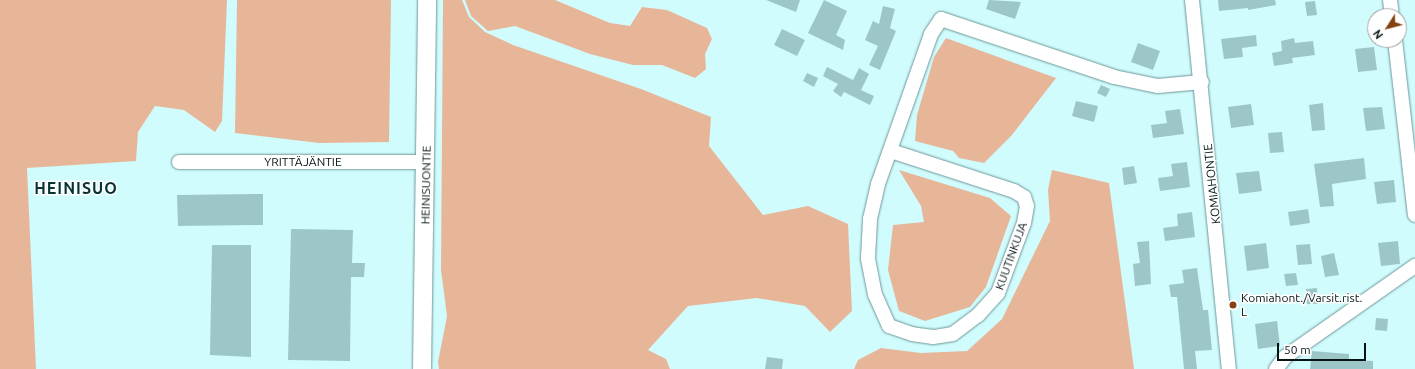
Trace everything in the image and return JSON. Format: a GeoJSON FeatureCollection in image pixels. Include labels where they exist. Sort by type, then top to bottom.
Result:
{"type":"FeatureCollection","features":[{"type":"Feature","properties":{"kind":"street","name":"HEINISUONTIE"},"geometry":{"type":"LineString","coordinates":[[422,369],[427,0]]}},
{"type":"Feature","properties":{"kind":"street","name":"KOMIAHONTIE"},"geometry":{"type":"LineString","coordinates":[[1192,0],[1202,82],[1229,369]]}},
{"type":"Feature","properties":{"kind":"street","name":"KUUTINKUJA"},"geometry":{"type":"LineString","coordinates":[[891,151],[1014,191],[1024,197],[1027,206],[1024,222],[998,293],[978,315],[953,334],[933,336],[912,334],[888,326],[875,295],[868,258],[870,219],[878,184],[891,151],[931,34],[941,19],[1114,77],[1158,86],[1202,82]]}},
{"type":"Feature","properties":{"kind":"street"},"geometry":{"type":"LineString","coordinates":[[1396,48],[1415,215]]}},
{"type":"Feature","properties":{"kind":"street","name":"YRITTÄJÄNTIE"},"geometry":{"type":"LineString","coordinates":[[179,162],[426,162]]}},
{"type":"Feature","properties":{"kind":"street"},"geometry":{"type":"LineString","coordinates":[[1276,369],[1285,357],[1415,266]]}},
{"type":"Feature","properties":{"kind":"shaded area"},"geometry":{"type":"Polygon","coordinates":[[[0,0],[227,0],[222,121],[215,132],[184,110],[155,106],[138,132],[136,161],[27,168],[36,369],[0,369],[0,0]]]}},
{"type":"Feature","properties":{"kind":"shaded area"},"geometry":{"type":"Polygon","coordinates":[[[237,0],[391,0],[389,142],[319,143],[235,133],[237,0]]]}},
{"type":"Feature","properties":{"kind":"shaded area"},"geometry":{"type":"Polygon","coordinates":[[[443,0],[462,0],[469,17],[485,32],[513,45],[641,89],[711,117],[709,146],[763,215],[808,206],[848,224],[852,311],[830,332],[805,306],[757,298],[688,306],[648,350],[666,359],[670,369],[439,369],[438,362],[447,316],[441,270],[443,0]]]}},
{"type":"Feature","properties":{"kind":"shaded area"},"geometry":{"type":"Polygon","coordinates":[[[465,0],[555,0],[610,23],[630,26],[642,7],[667,10],[707,28],[712,39],[705,54],[706,69],[695,78],[662,65],[633,65],[590,54],[515,26],[488,31],[471,16],[465,0]]]}},
{"type":"Feature","properties":{"kind":"shaded area"},"geometry":{"type":"Polygon","coordinates":[[[946,38],[1056,78],[1012,135],[984,163],[959,158],[953,151],[915,141],[917,115],[934,57],[946,38]]]}},
{"type":"Feature","properties":{"kind":"shaded area"},"geometry":{"type":"Polygon","coordinates":[[[899,170],[990,198],[1011,216],[986,287],[970,307],[925,321],[899,311],[888,270],[893,225],[924,222],[921,206],[899,170]]]}},
{"type":"Feature","properties":{"kind":"shaded area"},"geometry":{"type":"Polygon","coordinates":[[[1052,170],[1109,183],[1134,369],[854,369],[858,360],[881,348],[921,353],[967,351],[1002,319],[1050,221],[1048,190],[1052,170]]]}},
{"type":"Feature","properties":{"kind":"building"},"geometry":{"type":"Polygon","coordinates":[[[766,0],[800,0],[796,12],[766,0]]]}},
{"type":"Feature","properties":{"kind":"building"},"geometry":{"type":"Polygon","coordinates":[[[824,0],[847,11],[836,35],[845,40],[843,50],[808,33],[824,0]]]}},
{"type":"Feature","properties":{"kind":"building"},"geometry":{"type":"Polygon","coordinates":[[[989,0],[1021,2],[1015,19],[986,9],[989,0]]]}},
{"type":"Feature","properties":{"kind":"building"},"geometry":{"type":"Polygon","coordinates":[[[1218,0],[1275,0],[1276,5],[1248,10],[1248,8],[1219,11],[1218,0]]]}},
{"type":"Feature","properties":{"kind":"building"},"geometry":{"type":"Polygon","coordinates":[[[1315,1],[1317,15],[1307,16],[1305,2],[1315,1]]]}},
{"type":"Feature","properties":{"kind":"building"},"geometry":{"type":"Polygon","coordinates":[[[883,6],[895,9],[890,28],[896,31],[880,70],[869,65],[878,46],[865,40],[873,21],[879,24],[883,6]]]}},
{"type":"Feature","properties":{"kind":"building"},"geometry":{"type":"Polygon","coordinates":[[[782,29],[805,40],[797,56],[774,45],[782,29]]]}},
{"type":"Feature","properties":{"kind":"building"},"geometry":{"type":"Polygon","coordinates":[[[1256,35],[1257,46],[1242,48],[1243,57],[1224,59],[1221,39],[1256,35]]]}},
{"type":"Feature","properties":{"kind":"building"},"geometry":{"type":"Polygon","coordinates":[[[1294,38],[1295,43],[1313,41],[1315,55],[1292,58],[1293,63],[1274,66],[1272,53],[1282,51],[1281,41],[1294,38]]]}},
{"type":"Feature","properties":{"kind":"building"},"geometry":{"type":"Polygon","coordinates":[[[1138,43],[1160,51],[1153,70],[1131,62],[1138,43]]]}},
{"type":"Feature","properties":{"kind":"building"},"geometry":{"type":"Polygon","coordinates":[[[1374,48],[1377,70],[1358,72],[1355,49],[1374,48]]]}},
{"type":"Feature","properties":{"kind":"building"},"geometry":{"type":"Polygon","coordinates":[[[827,67],[853,80],[859,68],[869,74],[861,90],[874,96],[870,105],[844,92],[841,97],[833,91],[838,84],[823,76],[827,67]]]}},
{"type":"Feature","properties":{"kind":"building"},"geometry":{"type":"Polygon","coordinates":[[[807,73],[818,78],[814,87],[803,81],[807,73]]]}},
{"type":"Feature","properties":{"kind":"building"},"geometry":{"type":"Polygon","coordinates":[[[1101,85],[1110,89],[1106,97],[1097,93],[1101,85]]]}},
{"type":"Feature","properties":{"kind":"building"},"geometry":{"type":"Polygon","coordinates":[[[1076,101],[1098,106],[1094,122],[1072,116],[1076,101]]]}},
{"type":"Feature","properties":{"kind":"building"},"geometry":{"type":"Polygon","coordinates":[[[1323,103],[1325,130],[1312,131],[1309,105],[1323,103]]]}},
{"type":"Feature","properties":{"kind":"building"},"geometry":{"type":"Polygon","coordinates":[[[1251,104],[1254,125],[1231,128],[1228,107],[1251,104]]]}},
{"type":"Feature","properties":{"kind":"building"},"geometry":{"type":"Polygon","coordinates":[[[1382,107],[1385,129],[1366,131],[1363,108],[1382,107]]]}},
{"type":"Feature","properties":{"kind":"building"},"geometry":{"type":"Polygon","coordinates":[[[1180,109],[1184,134],[1153,138],[1151,125],[1167,123],[1165,111],[1180,109]]]}},
{"type":"Feature","properties":{"kind":"building"},"geometry":{"type":"Polygon","coordinates":[[[1282,132],[1284,152],[1270,153],[1268,133],[1282,132]]]}},
{"type":"Feature","properties":{"kind":"building"},"geometry":{"type":"Polygon","coordinates":[[[1364,158],[1366,179],[1332,184],[1334,206],[1320,207],[1314,164],[1364,158]]]}},
{"type":"Feature","properties":{"kind":"building"},"geometry":{"type":"Polygon","coordinates":[[[1187,162],[1190,187],[1160,191],[1158,178],[1173,176],[1171,164],[1187,162]]]}},
{"type":"Feature","properties":{"kind":"building"},"geometry":{"type":"Polygon","coordinates":[[[1134,166],[1137,183],[1124,185],[1122,168],[1134,166]]]}},
{"type":"Feature","properties":{"kind":"building"},"geometry":{"type":"Polygon","coordinates":[[[1259,171],[1262,191],[1239,194],[1236,173],[1259,171]]]}},
{"type":"Feature","properties":{"kind":"building"},"geometry":{"type":"Polygon","coordinates":[[[1394,180],[1396,202],[1377,204],[1374,182],[1394,180]]]}},
{"type":"Feature","properties":{"kind":"building"},"geometry":{"type":"Polygon","coordinates":[[[263,194],[263,225],[178,226],[177,195],[263,194]]]}},
{"type":"Feature","properties":{"kind":"building"},"geometry":{"type":"Polygon","coordinates":[[[1308,209],[1310,223],[1290,226],[1288,212],[1308,209]]]}},
{"type":"Feature","properties":{"kind":"building"},"geometry":{"type":"Polygon","coordinates":[[[1192,212],[1195,237],[1165,241],[1163,228],[1178,226],[1177,214],[1192,212]]]}},
{"type":"Feature","properties":{"kind":"building"},"geometry":{"type":"Polygon","coordinates":[[[291,229],[353,230],[352,263],[365,263],[364,277],[351,277],[350,361],[288,360],[291,229]]]}},
{"type":"Feature","properties":{"kind":"building"},"geometry":{"type":"Polygon","coordinates":[[[1149,241],[1151,284],[1135,286],[1133,264],[1140,263],[1137,242],[1149,241]]]}},
{"type":"Feature","properties":{"kind":"building"},"geometry":{"type":"Polygon","coordinates":[[[1398,241],[1400,264],[1381,266],[1378,243],[1398,241]]]}},
{"type":"Feature","properties":{"kind":"building"},"geometry":{"type":"Polygon","coordinates":[[[1266,243],[1269,268],[1247,271],[1244,246],[1266,243]]]}},
{"type":"Feature","properties":{"kind":"building"},"geometry":{"type":"Polygon","coordinates":[[[1310,244],[1312,264],[1298,265],[1296,245],[1310,244]]]}},
{"type":"Feature","properties":{"kind":"building"},"geometry":{"type":"Polygon","coordinates":[[[212,245],[251,245],[251,357],[210,355],[212,245]]]}},
{"type":"Feature","properties":{"kind":"building"},"geometry":{"type":"Polygon","coordinates":[[[1334,253],[1339,275],[1325,277],[1321,256],[1334,253]]]}},
{"type":"Feature","properties":{"kind":"building"},"geometry":{"type":"Polygon","coordinates":[[[1197,268],[1203,310],[1208,310],[1212,350],[1195,351],[1197,369],[1184,369],[1177,297],[1171,297],[1169,285],[1184,283],[1182,270],[1197,268]]]}},
{"type":"Feature","properties":{"kind":"building"},"geometry":{"type":"Polygon","coordinates":[[[1296,273],[1298,285],[1286,286],[1284,274],[1296,273]]]}},
{"type":"Feature","properties":{"kind":"building"},"geometry":{"type":"Polygon","coordinates":[[[1317,288],[1318,304],[1307,304],[1306,289],[1317,288]]]}},
{"type":"Feature","properties":{"kind":"building"},"geometry":{"type":"Polygon","coordinates":[[[1376,318],[1388,319],[1387,331],[1375,330],[1376,318]]]}},
{"type":"Feature","properties":{"kind":"building"},"geometry":{"type":"Polygon","coordinates":[[[1277,321],[1280,346],[1258,349],[1255,324],[1277,321]]]}},
{"type":"Feature","properties":{"kind":"building"},"geometry":{"type":"Polygon","coordinates":[[[1312,351],[1349,354],[1349,360],[1373,361],[1373,369],[1310,369],[1312,351]]]}},
{"type":"Feature","properties":{"kind":"building"},"geometry":{"type":"Polygon","coordinates":[[[767,357],[783,359],[782,369],[765,369],[767,357]]]}},
{"type":"Feature","properties":{"kind":"place","name":"Komiahont./Varsit.rist. L"},"geometry":{"type":"Point","coordinates":[1233,305]}},
{"type":"Feature","properties":{"kind":"district","name":"HEINISUO"},"geometry":{"type":"Point","coordinates":[76,188]}}]}
